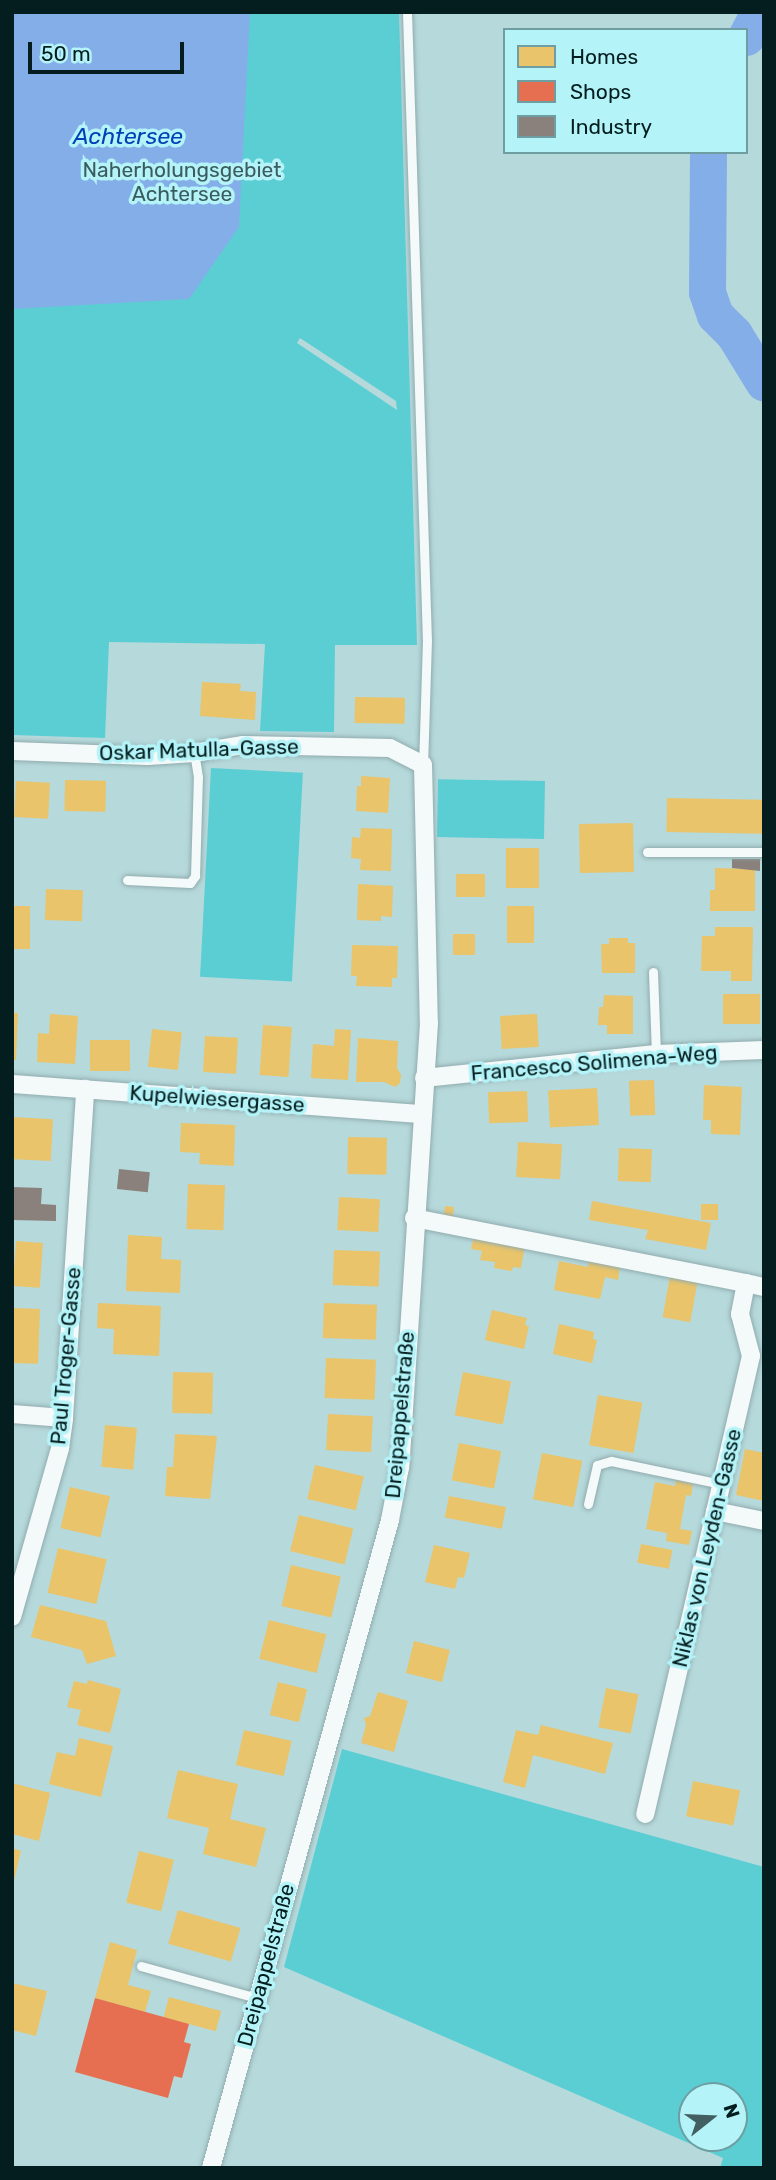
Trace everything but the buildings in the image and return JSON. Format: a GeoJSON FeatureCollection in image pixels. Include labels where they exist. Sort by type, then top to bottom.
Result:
{"type":"FeatureCollection","features":[{"type":"Feature","properties":{"kind":"street","name":"Oskar Matulla-Gasse"},"geometry":{"type":"LineString","coordinates":[[12,751],[148,756],[194,753],[243,745],[390,748],[423,765]]}},
{"type":"Feature","properties":{"kind":"street","name":"Dreipappelstraße"},"geometry":{"type":"LineString","coordinates":[[211,2168],[390,1520],[400,1467],[414,1218],[429,1023],[423,765]]}},
{"type":"Feature","properties":{"kind":"street","name":"Francesco Solimena-Weg"},"geometry":{"type":"LineString","coordinates":[[424,1078],[656,1054],[764,1050]]}},
{"type":"Feature","properties":{"kind":"street","name":"Kupelwiesergasse"},"geometry":{"type":"LineString","coordinates":[[12,1084],[421,1114]]}},
{"type":"Feature","properties":{"kind":"street","name":"Paul Troger-Gasse"},"geometry":{"type":"LineString","coordinates":[[12,1617],[60,1448],[85,1090]]}},
{"type":"Feature","properties":{"kind":"street","name":"Niklas von Leyden-Gasse"},"geometry":{"type":"LineString","coordinates":[[414,1218],[755,1285],[740,1314],[751,1356],[645,1814]]}},
{"type":"Feature","properties":{"kind":"street"},"geometry":{"type":"LineString","coordinates":[[12,1414],[64,1418]]}},
{"type":"Feature","properties":{"kind":"street"},"geometry":{"type":"LineString","coordinates":[[715,1511],[764,1521]]}},
{"type":"Feature","properties":{"kind":"lane"},"geometry":{"type":"LineString","coordinates":[[407,12],[427,640],[423,765]]}},
{"type":"Feature","properties":{"kind":"lane"},"geometry":{"type":"LineString","coordinates":[[127,880],[190,883],[195,876],[198,777],[194,753]]}},
{"type":"Feature","properties":{"kind":"lane"},"geometry":{"type":"LineString","coordinates":[[647,852],[764,852]]}},
{"type":"Feature","properties":{"kind":"lane"},"geometry":{"type":"LineString","coordinates":[[653,972],[656,1054]]}},
{"type":"Feature","properties":{"kind":"lane"},"geometry":{"type":"LineString","coordinates":[[588,1504],[597,1465],[611,1461],[721,1484]]}},
{"type":"Feature","properties":{"kind":"lane"},"geometry":{"type":"LineString","coordinates":[[141,1966],[257,1998]]}},
{"type":"Feature","properties":{"kind":"green space","name":"Naherholungsgebiet Achtersee"},"geometry":{"type":"Polygon","coordinates":[[[12,12],[399,12],[417,645],[335,645],[334,732],[260,731],[265,644],[109,642],[105,738],[12,735],[12,12]],[[300,338],[297,343],[397,410],[396,401],[300,338]]]}},
{"type":"Feature","properties":{"kind":"green space"},"geometry":{"type":"Polygon","coordinates":[[[211,768],[303,773],[292,982],[200,977],[211,768]]]}},
{"type":"Feature","properties":{"kind":"green space"},"geometry":{"type":"Polygon","coordinates":[[[438,779],[545,781],[544,839],[437,837],[438,779]]]}},
{"type":"Feature","properties":{"kind":"green space"},"geometry":{"type":"Polygon","coordinates":[[[342,1749],[764,1867],[764,2168],[720,2168],[723,2158],[709,2152],[748,2152],[748,2082],[678,2082],[678,2138],[284,1967],[342,1749]]]}},
{"type":"Feature","properties":{"kind":"water","name":"Achtersee"},"geometry":{"type":"Polygon","coordinates":[[[12,12],[250,12],[239,227],[189,299],[12,309],[12,12]]]}},
{"type":"Feature","properties":{"kind":"waterway"},"geometry":{"type":"LineString","coordinates":[[748,33],[759,12]]}},
{"type":"Feature","properties":{"kind":"waterway"},"geometry":{"type":"LineString","coordinates":[[708,154],[707,292],[715,315],[734,334],[764,383]]}}]}
